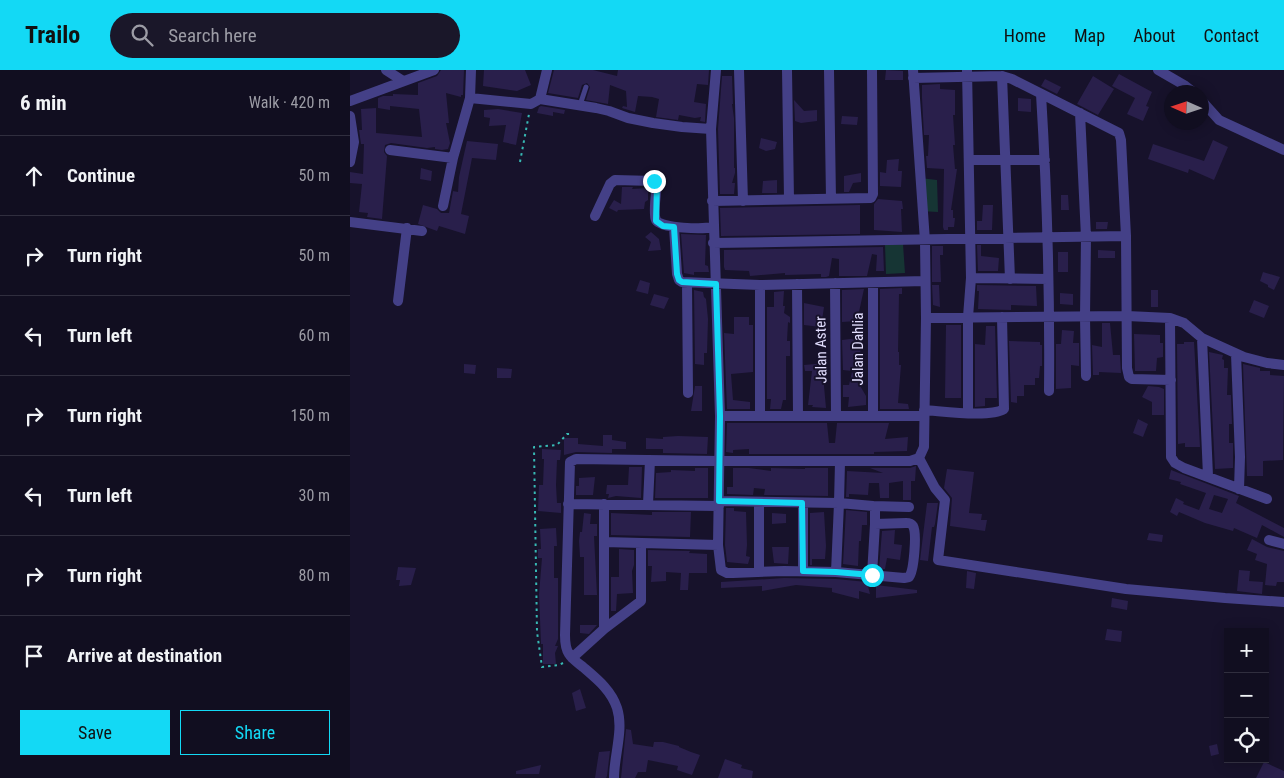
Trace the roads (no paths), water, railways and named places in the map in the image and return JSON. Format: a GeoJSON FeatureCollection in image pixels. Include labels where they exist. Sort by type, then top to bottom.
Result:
{"type":"FeatureCollection","features":[{"type":"Feature","properties":{"kind":"street"},"geometry":{"type":"LineString","coordinates":[[386,70],[403,81]]}},
{"type":"Feature","properties":{"kind":"street"},"geometry":{"type":"LineString","coordinates":[[350,100],[434,70]]}},
{"type":"Feature","properties":{"kind":"street"},"geometry":{"type":"LineString","coordinates":[[443,206],[453,158],[470,98],[471,70]]}},
{"type":"Feature","properties":{"kind":"street"},"geometry":{"type":"LineString","coordinates":[[536,102],[546,70]]}},
{"type":"Feature","properties":{"kind":"street"},"geometry":{"type":"LineString","coordinates":[[716,70],[711,129],[713,244],[720,416],[718,545],[721,570],[727,573],[803,571],[909,577],[912,572],[914,554],[914,530],[912,524],[875,524]]}},
{"type":"Feature","properties":{"kind":"street"},"geometry":{"type":"LineString","coordinates":[[739,70],[743,201]]}},
{"type":"Feature","properties":{"kind":"street"},"geometry":{"type":"LineString","coordinates":[[787,70],[789,199]]}},
{"type":"Feature","properties":{"kind":"street"},"geometry":{"type":"LineString","coordinates":[[829,70],[831,199]]}},
{"type":"Feature","properties":{"kind":"street"},"geometry":{"type":"LineString","coordinates":[[712,201],[870,198],[872,196],[872,70]]}},
{"type":"Feature","properties":{"kind":"street"},"geometry":{"type":"LineString","coordinates":[[1158,70],[1184,85]]}},
{"type":"Feature","properties":{"kind":"street"},"geometry":{"type":"LineString","coordinates":[[967,73],[971,278],[968,317],[968,413]]}},
{"type":"Feature","properties":{"kind":"street"},"geometry":{"type":"LineString","coordinates":[[614,778],[619,732],[618,709],[603,684],[572,658],[568,652],[564,635],[568,504],[572,460],[840,462],[910,461],[919,458],[924,447],[925,241],[913,74],[967,73],[1002,76],[1080,112],[1119,133],[1121,136],[1126,236],[1127,368],[1129,377],[1132,379],[1171,380]]}},
{"type":"Feature","properties":{"kind":"street"},"geometry":{"type":"LineString","coordinates":[[1002,76],[1010,279]]}},
{"type":"Feature","properties":{"kind":"street"},"geometry":{"type":"LineString","coordinates":[[1041,94],[1050,317],[1049,391]]}},
{"type":"Feature","properties":{"kind":"street"},"geometry":{"type":"LineString","coordinates":[[470,98],[580,105],[609,111],[636,120],[682,128],[711,129]]}},
{"type":"Feature","properties":{"kind":"street"},"geometry":{"type":"LineString","coordinates":[[1209,109],[1219,120],[1284,150]]}},
{"type":"Feature","properties":{"kind":"street"},"geometry":{"type":"LineString","coordinates":[[1080,112],[1086,237],[1086,376]]}},
{"type":"Feature","properties":{"kind":"street"},"geometry":{"type":"LineString","coordinates":[[350,116],[354,142],[350,162]]}},
{"type":"Feature","properties":{"kind":"street"},"geometry":{"type":"LineString","coordinates":[[390,150],[453,158]]}},
{"type":"Feature","properties":{"kind":"street"},"geometry":{"type":"LineString","coordinates":[[969,160],[1045,160]]}},
{"type":"Feature","properties":{"kind":"street"},"geometry":{"type":"LineString","coordinates":[[595,216],[610,184],[615,180],[654,181],[657,185],[656,221],[663,226],[674,227],[713,226]]}},
{"type":"Feature","properties":{"kind":"street"},"geometry":{"type":"LineString","coordinates":[[350,222],[422,231]]}},
{"type":"Feature","properties":{"kind":"street"},"geometry":{"type":"LineString","coordinates":[[674,227],[678,277],[682,282],[760,285],[925,281]]}},
{"type":"Feature","properties":{"kind":"street"},"geometry":{"type":"LineString","coordinates":[[398,301],[407,228]]}},
{"type":"Feature","properties":{"kind":"street"},"geometry":{"type":"LineString","coordinates":[[713,244],[1126,236]]}},
{"type":"Feature","properties":{"kind":"street"},"geometry":{"type":"LineString","coordinates":[[971,278],[1048,279]]}},
{"type":"Feature","properties":{"kind":"street"},"geometry":{"type":"LineString","coordinates":[[688,283],[688,393]]}},
{"type":"Feature","properties":{"kind":"street","name":"Jalan Aster"},"geometry":{"type":"LineString","coordinates":[[835,283],[836,416]]}},
{"type":"Feature","properties":{"kind":"street","name":"Jalan Dahlia"},"geometry":{"type":"LineString","coordinates":[[873,283],[873,416]]}},
{"type":"Feature","properties":{"kind":"street"},"geometry":{"type":"LineString","coordinates":[[797,284],[798,416]]}},
{"type":"Feature","properties":{"kind":"street"},"geometry":{"type":"LineString","coordinates":[[760,285],[760,416]]}},
{"type":"Feature","properties":{"kind":"street"},"geometry":{"type":"LineString","coordinates":[[926,318],[1127,316],[1170,318],[1184,323],[1202,338],[1236,354],[1267,363],[1284,365]]}},
{"type":"Feature","properties":{"kind":"street"},"geometry":{"type":"LineString","coordinates":[[720,416],[873,416],[1001,411],[1004,407],[1002,317]]}},
{"type":"Feature","properties":{"kind":"street"},"geometry":{"type":"LineString","coordinates":[[1170,318],[1171,457],[1175,463],[1184,468],[1267,499]]}},
{"type":"Feature","properties":{"kind":"street"},"geometry":{"type":"LineString","coordinates":[[1202,338],[1208,476]]}},
{"type":"Feature","properties":{"kind":"street"},"geometry":{"type":"LineString","coordinates":[[1236,354],[1240,457],[1239,489]]}},
{"type":"Feature","properties":{"kind":"street"},"geometry":{"type":"LineString","coordinates":[[919,458],[935,488],[945,500],[938,560],[1126,589],[1284,602]]}},
{"type":"Feature","properties":{"kind":"street"},"geometry":{"type":"LineString","coordinates":[[648,504],[650,460]]}},
{"type":"Feature","properties":{"kind":"street"},"geometry":{"type":"LineString","coordinates":[[836,572],[840,462]]}},
{"type":"Feature","properties":{"kind":"street"},"geometry":{"type":"LineString","coordinates":[[568,504],[759,502],[839,503],[909,507]]}},
{"type":"Feature","properties":{"kind":"street"},"geometry":{"type":"LineString","coordinates":[[759,502],[759,572]]}},
{"type":"Feature","properties":{"kind":"street"},"geometry":{"type":"LineString","coordinates":[[802,503],[803,571]]}},
{"type":"Feature","properties":{"kind":"street"},"geometry":{"type":"LineString","coordinates":[[604,504],[604,629]]}},
{"type":"Feature","properties":{"kind":"street"},"geometry":{"type":"LineString","coordinates":[[872,575],[875,524],[875,510],[873,506]]}},
{"type":"Feature","properties":{"kind":"street"},"geometry":{"type":"LineString","coordinates":[[1269,540],[1284,544]]}},
{"type":"Feature","properties":{"kind":"street"},"geometry":{"type":"LineString","coordinates":[[604,542],[718,545]]}},
{"type":"Feature","properties":{"kind":"street"},"geometry":{"type":"LineString","coordinates":[[572,658],[604,629],[641,600],[641,543]]}},
{"type":"Feature","properties":{"kind":"lane"},"geometry":{"type":"LineString","coordinates":[[580,105],[586,87]]}}]}
